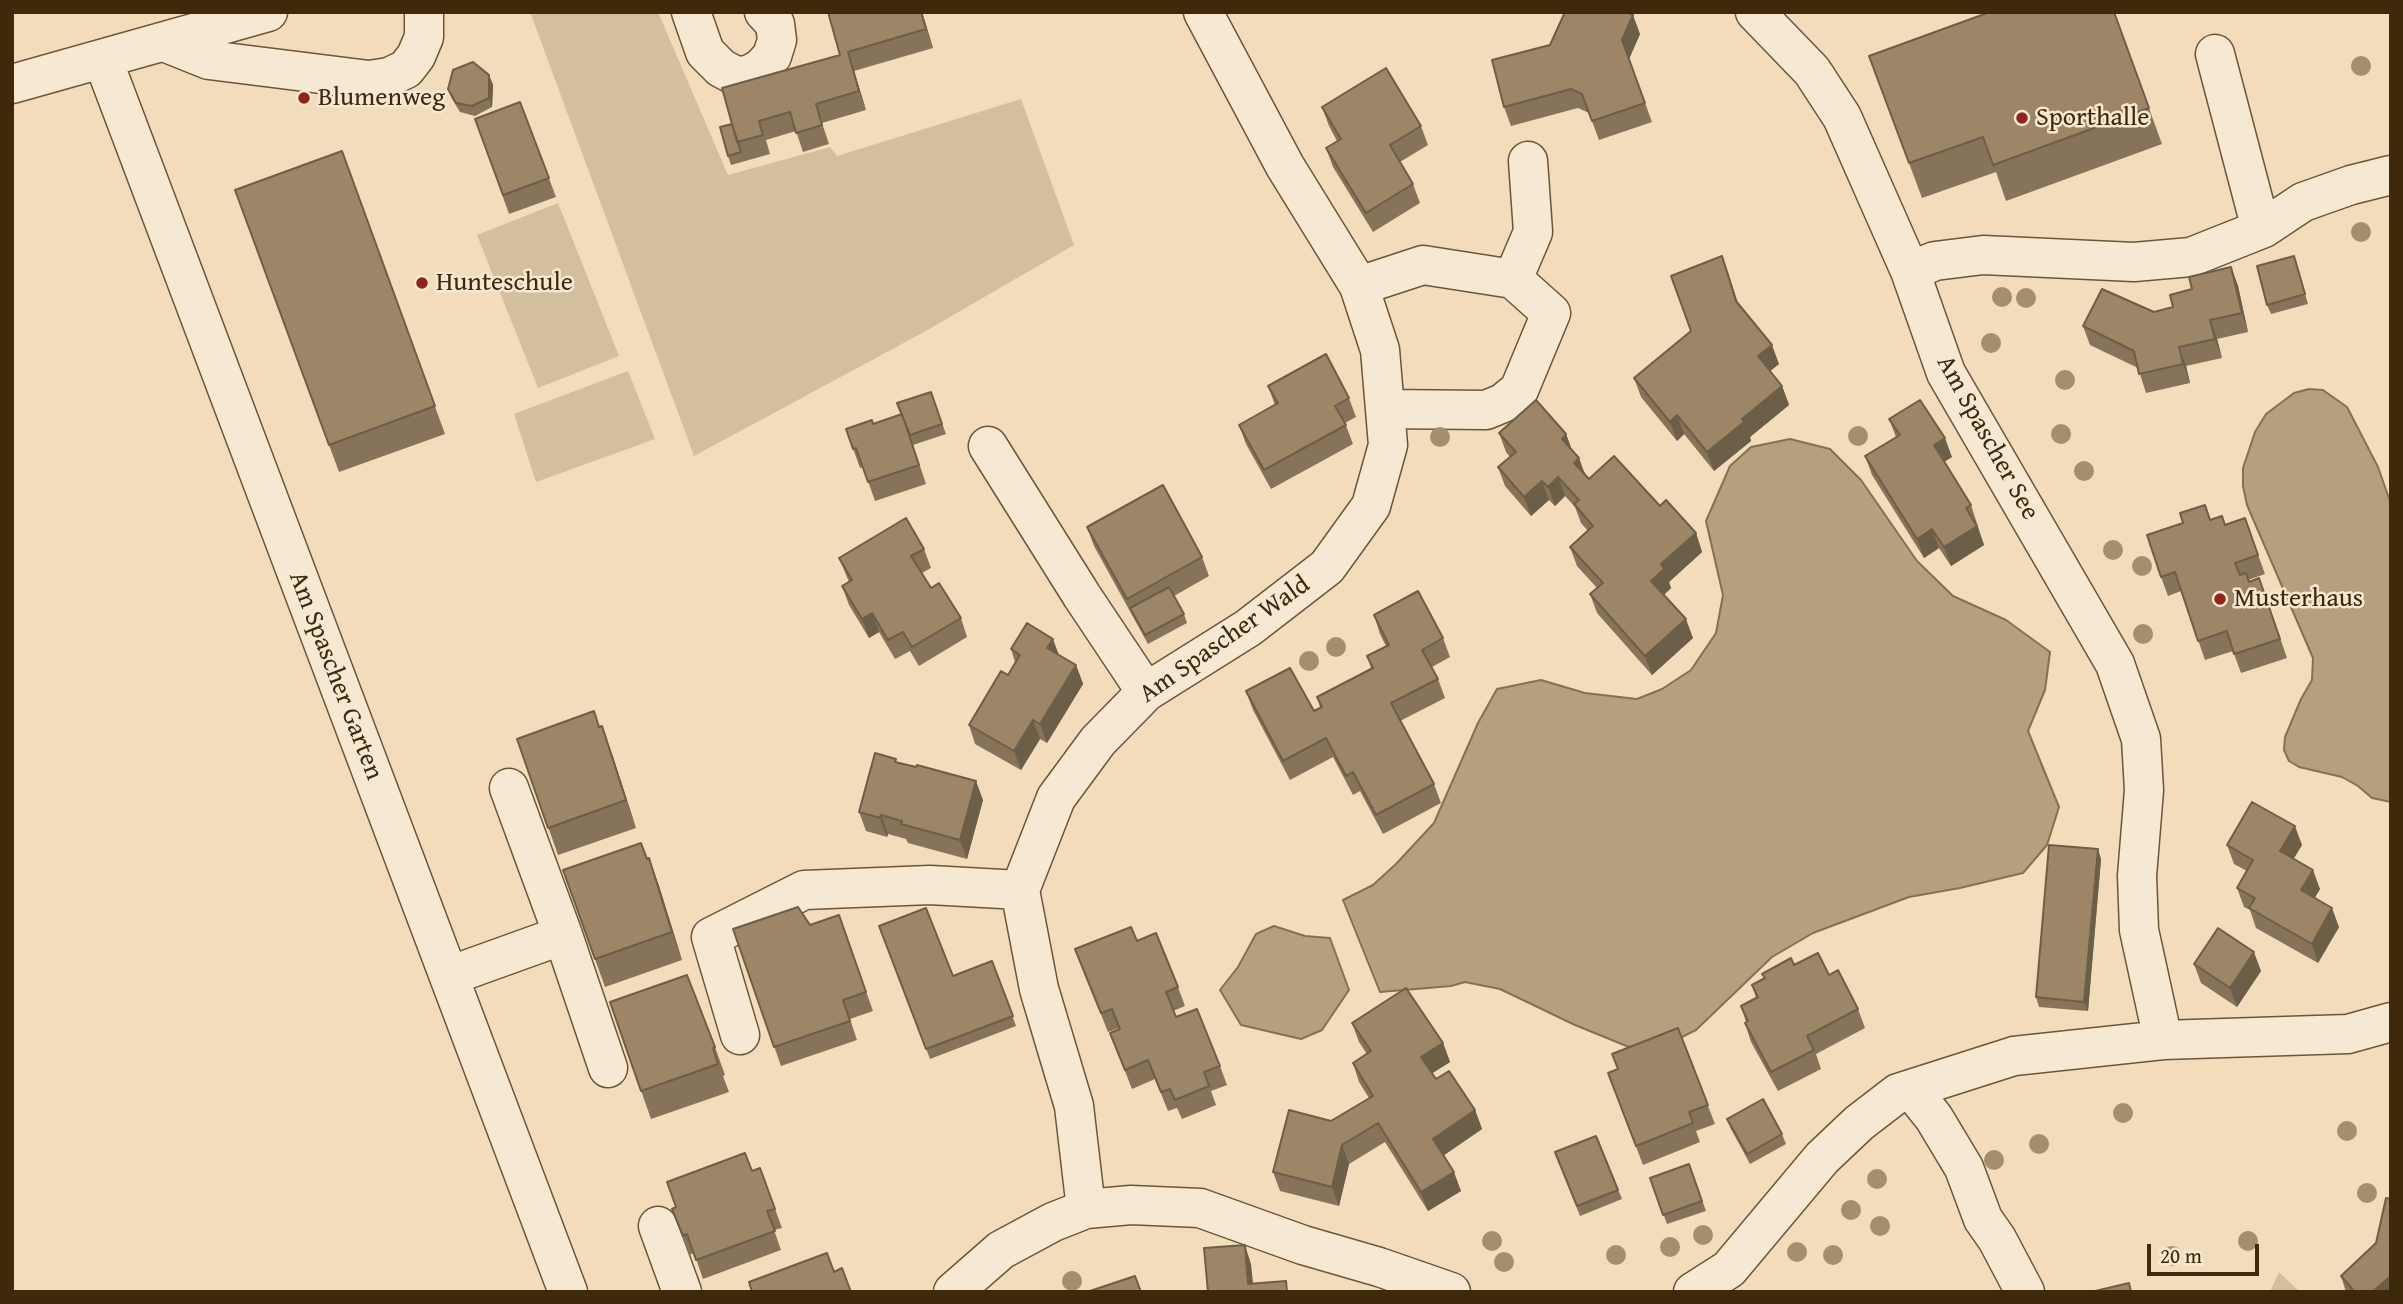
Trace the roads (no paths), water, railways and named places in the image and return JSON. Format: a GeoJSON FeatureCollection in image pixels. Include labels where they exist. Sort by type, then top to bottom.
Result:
{"type":"FeatureCollection","features":[{"type":"Feature","properties":{"kind":"street"},"geometry":{"type":"LineString","coordinates":[[12,84],[268,12]]}},
{"type":"Feature","properties":{"kind":"street"},"geometry":{"type":"LineString","coordinates":[[164,42],[209,60],[369,80],[389,77],[406,69],[416,57],[424,37],[424,12]]}},
{"type":"Feature","properties":{"kind":"street"},"geometry":{"type":"LineString","coordinates":[[691,12],[705,52],[721,68],[734,75],[747,76],[761,68],[772,56],[777,40],[775,24],[764,12]]}},
{"type":"Feature","properties":{"kind":"street","name":"Am Spascher Wald"},"geometry":{"type":"LineString","coordinates":[[1020,890],[1056,799],[1098,741],[1146,692],[1248,628],[1328,567],[1371,506],[1388,445],[1380,350],[1359,286],[1286,166],[1203,12]]}},
{"type":"Feature","properties":{"kind":"street","name":"Am Spascher See"},"geometry":{"type":"LineString","coordinates":[[1755,12],[1812,71],[1842,117],[1910,271],[1946,373],[2115,664],[2141,738],[2144,790],[2137,876],[2139,930],[2162,1040]]}},
{"type":"Feature","properties":{"kind":"street"},"geometry":{"type":"LineString","coordinates":[[2215,54],[2261,229]]}},
{"type":"Feature","properties":{"kind":"street","name":"Am Spascher Garten"},"geometry":{"type":"LineString","coordinates":[[103,60],[568,1292]]}},
{"type":"Feature","properties":{"kind":"street"},"geometry":{"type":"LineString","coordinates":[[1513,279],[1533,232],[1528,161]]}},
{"type":"Feature","properties":{"kind":"street"},"geometry":{"type":"LineString","coordinates":[[1910,271],[1935,261],[1983,255],[2134,262],[2191,257],[2261,229],[2303,202],[2351,185],[2391,175]]}},
{"type":"Feature","properties":{"kind":"street"},"geometry":{"type":"LineString","coordinates":[[1359,286],[1423,265],[1513,279],[1551,313],[1519,390],[1503,403],[1486,410],[1385,409]]}},
{"type":"Feature","properties":{"kind":"street"},"geometry":{"type":"LineString","coordinates":[[988,446],[1146,692]]}},
{"type":"Feature","properties":{"kind":"street"},"geometry":{"type":"LineString","coordinates":[[509,788],[608,1068]]}},
{"type":"Feature","properties":{"kind":"street"},"geometry":{"type":"LineString","coordinates":[[740,1035],[711,937],[804,890],[929,885],[1020,890],[1039,989],[1074,1106],[1086,1209]]}},
{"type":"Feature","properties":{"kind":"street"},"geometry":{"type":"LineString","coordinates":[[449,976],[563,935]]}},
{"type":"Feature","properties":{"kind":"street"},"geometry":{"type":"LineString","coordinates":[[1693,1292],[1729,1269],[1822,1158],[1859,1123],[1898,1093],[2014,1056],[2162,1040],[2348,1034],[2391,1022]]}},
{"type":"Feature","properties":{"kind":"street"},"geometry":{"type":"LineString","coordinates":[[1911,1089],[1934,1118],[1964,1168],[1983,1219],[1997,1239],[2025,1292]]}},
{"type":"Feature","properties":{"kind":"street"},"geometry":{"type":"LineString","coordinates":[[953,1292],[1001,1250],[1053,1222],[1086,1209],[1131,1205],[1200,1208],[1303,1245],[1451,1292]]}},
{"type":"Feature","properties":{"kind":"street"},"geometry":{"type":"LineString","coordinates":[[658,1226],[682,1292]]}},
{"type":"Feature","properties":{"kind":"place","name":"Blumenweg"},"geometry":{"type":"Point","coordinates":[304,98]}},
{"type":"Feature","properties":{"kind":"place","name":"Sporthalle"},"geometry":{"type":"Point","coordinates":[2022,118]}},
{"type":"Feature","properties":{"kind":"place","name":"Hunteschule"},"geometry":{"type":"Point","coordinates":[422,283]}},
{"type":"Feature","properties":{"kind":"place","name":"Musterhaus"},"geometry":{"type":"Point","coordinates":[2220,599]}}]}
